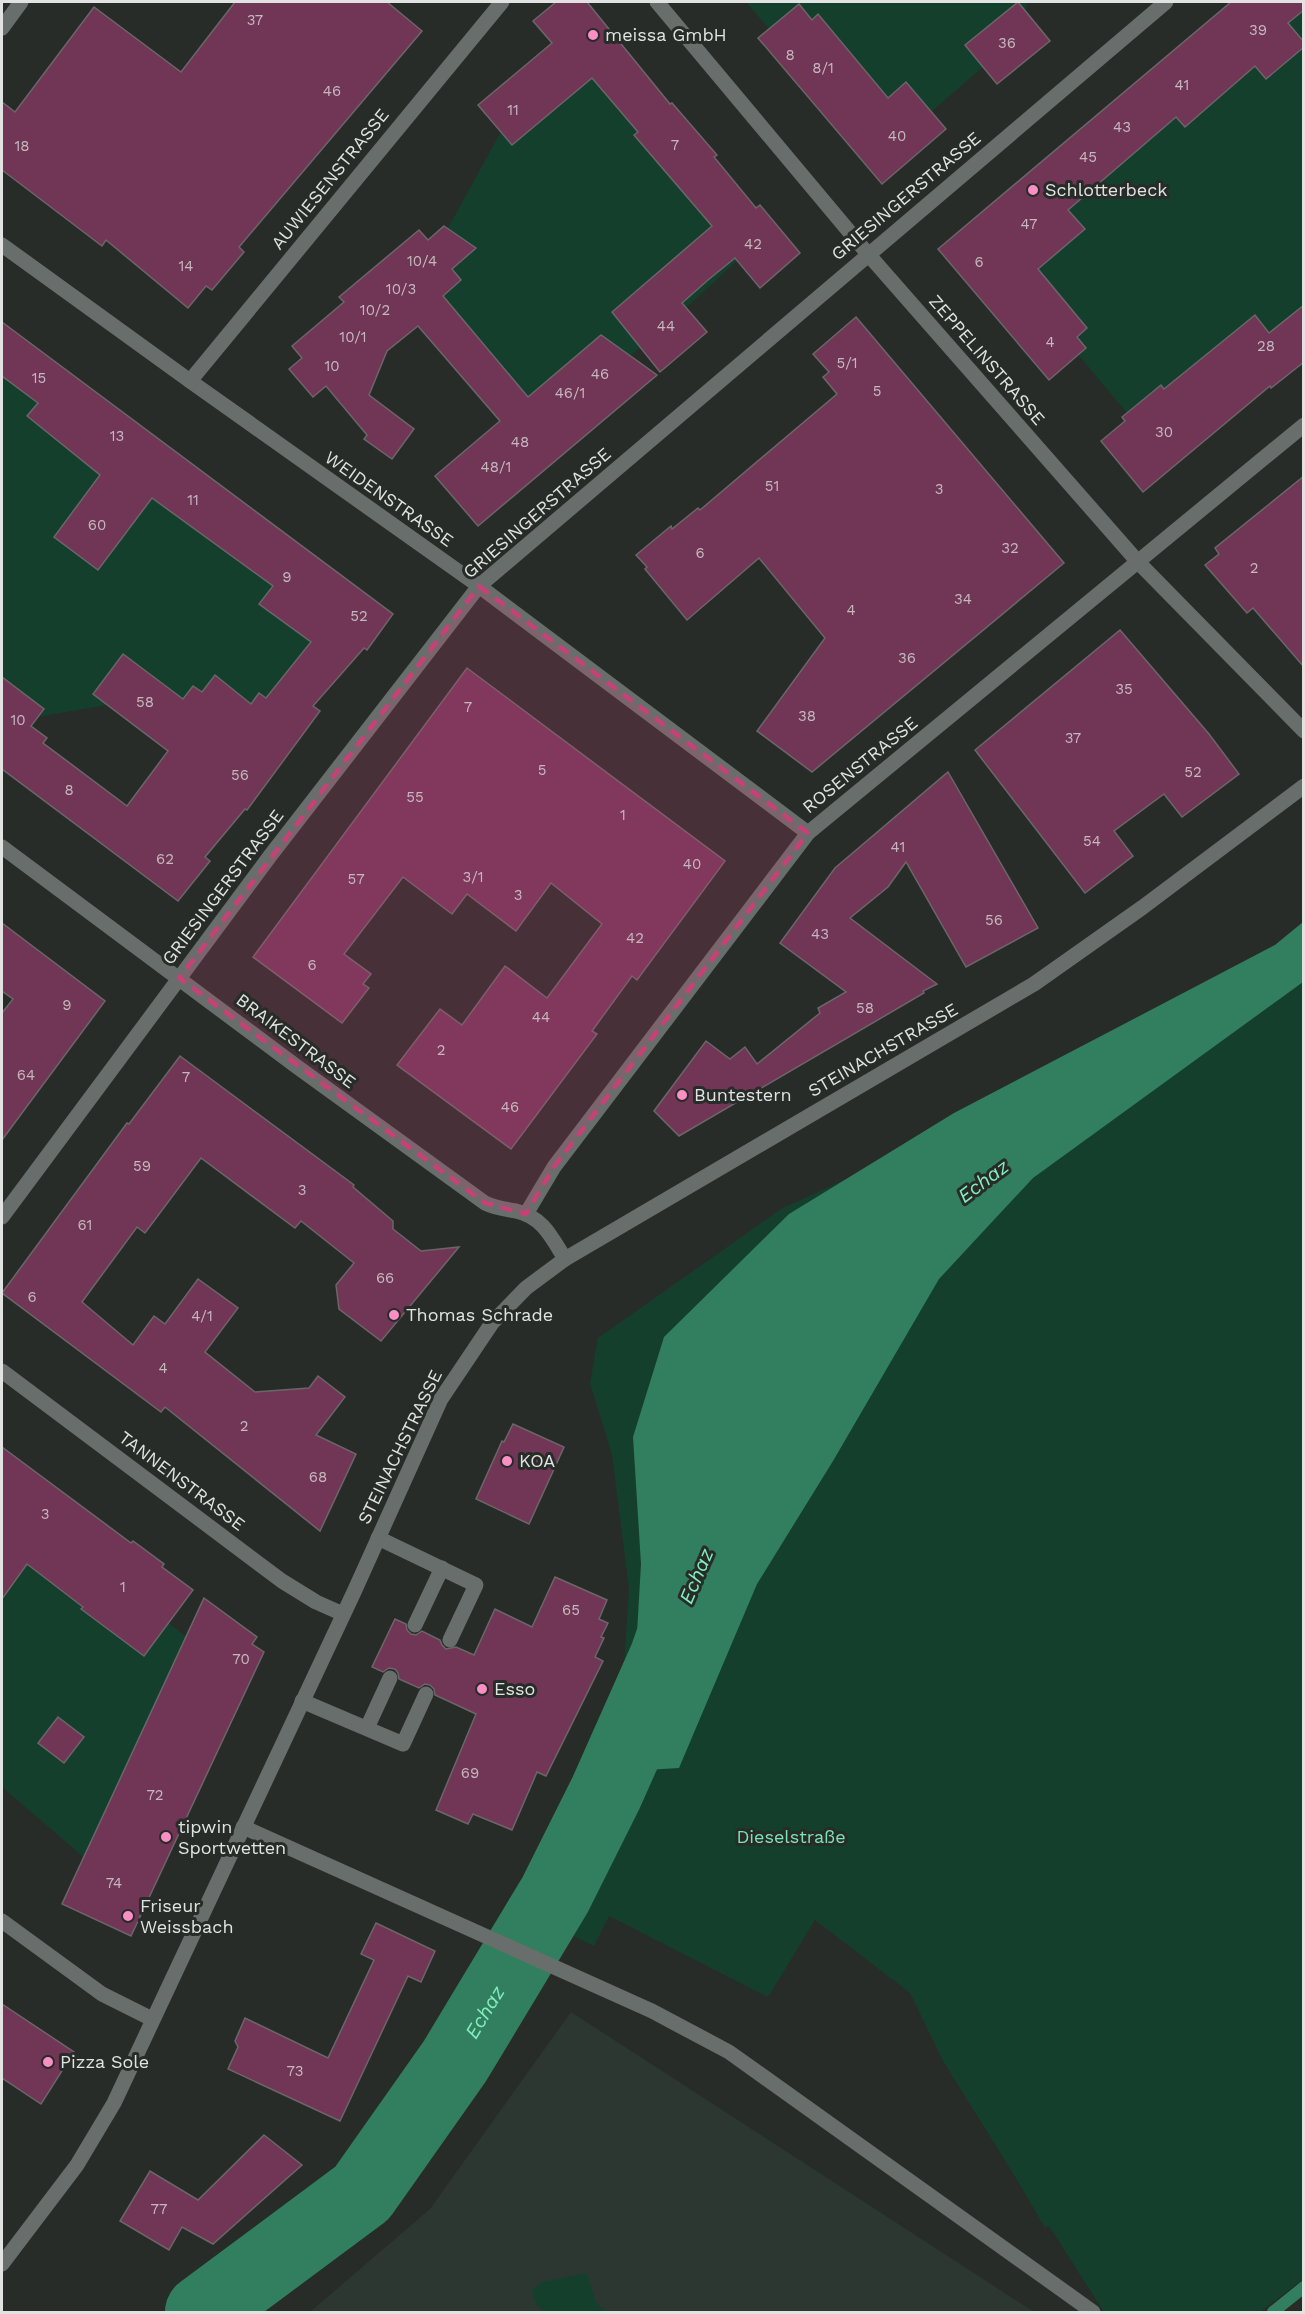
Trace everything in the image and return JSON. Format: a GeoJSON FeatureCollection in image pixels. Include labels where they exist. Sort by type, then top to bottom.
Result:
{"type":"FeatureCollection","features":[{"type":"Feature","properties":{"kind":"street"},"geometry":{"type":"LineString","coordinates":[[2,27],[21,2]]}},
{"type":"Feature","properties":{"kind":"street","name":"AUWIESENSTRASSE"},"geometry":{"type":"LineString","coordinates":[[190,381],[502,2]]}},
{"type":"Feature","properties":{"kind":"street","name":"ZEPPELINSTRASSE"},"geometry":{"type":"LineString","coordinates":[[657,2],[868,254],[1138,562],[1304,731]]}},
{"type":"Feature","properties":{"kind":"street","name":"GRIESINGERSTRASSE"},"geometry":{"type":"LineString","coordinates":[[2,1217],[270,856],[479,586],[1166,2]]}},
{"type":"Feature","properties":{"kind":"street","name":"WEIDENSTRASSE"},"geometry":{"type":"LineString","coordinates":[[2,245],[479,586],[808,833]]}},
{"type":"Feature","properties":{"kind":"street","name":"ROSENSTRASSE"},"geometry":{"type":"LineString","coordinates":[[526,1214],[554,1167],[808,833],[1304,425]]}},
{"type":"Feature","properties":{"kind":"street","name":"STEINACHSTRASSE"},"geometry":{"type":"LineString","coordinates":[[2,2264],[77,2165],[114,2103],[441,1399],[492,1323],[526,1288],[565,1259],[1034,984],[1143,907],[1304,786]]}},
{"type":"Feature","properties":{"kind":"street","name":"BRAIKESTRASSE"},"geometry":{"type":"LineString","coordinates":[[2,847],[485,1203],[492,1207],[526,1214],[543,1224],[565,1259]]}},
{"type":"Feature","properties":{"kind":"street","name":"TANNENSTRASSE"},"geometry":{"type":"LineString","coordinates":[[2,1371],[282,1581],[316,1602],[343,1614]]}},
{"type":"Feature","properties":{"kind":"street"},"geometry":{"type":"LineString","coordinates":[[378,1538],[477,1585],[450,1640]]}},
{"type":"Feature","properties":{"kind":"street"},"geometry":{"type":"LineString","coordinates":[[415,1625],[442,1568]]}},
{"type":"Feature","properties":{"kind":"street"},"geometry":{"type":"LineString","coordinates":[[367,1728],[390,1678]]}},
{"type":"Feature","properties":{"kind":"street"},"geometry":{"type":"LineString","coordinates":[[302,1701],[402,1744],[426,1694]]}},
{"type":"Feature","properties":{"kind":"street"},"geometry":{"type":"LineString","coordinates":[[243,1827],[652,2011],[729,2052],[1093,2313]]}},
{"type":"Feature","properties":{"kind":"street"},"geometry":{"type":"LineString","coordinates":[[2,1921],[102,1994],[152,2019]]}},
{"type":"Feature","properties":{"kind":"highlighted area"},"geometry":{"type":"Polygon","coordinates":[[[479,586],[808,833],[554,1167],[526,1214],[485,1203],[179,978],[479,586]]]}},
{"type":"Feature","properties":{"kind":"shaded area"},"geometry":{"type":"Polygon","coordinates":[[[571,2012],[1034,2312],[310,2312],[430,2209],[571,2012]]]}},
{"type":"Feature","properties":{"kind":"green space"},"geometry":{"type":"Polygon","coordinates":[[[746,2],[1028,2],[1019,36],[880,156],[746,2]]]}},
{"type":"Feature","properties":{"kind":"green space"},"geometry":{"type":"Polygon","coordinates":[[[1277,2],[1303,2],[1303,327],[1158,450],[987,246],[1277,2]]]}},
{"type":"Feature","properties":{"kind":"green space"},"geometry":{"type":"Polygon","coordinates":[[[580,35],[750,249],[666,326],[523,445],[427,266],[513,110],[580,35]]]}},
{"type":"Feature","properties":{"kind":"green space"},"geometry":{"type":"Polygon","coordinates":[[[2,351],[359,616],[282,713],[142,699],[2,723],[2,351]]]}},
{"type":"Feature","properties":{"kind":"green space","name":"Dieselstraße"},"geometry":{"type":"Polygon","coordinates":[[[1303,946],[1303,2279],[1260,2312],[1104,2312],[1049,2226],[1045,2228],[943,2061],[910,1993],[815,1920],[768,1997],[609,1916],[594,1946],[546,1923],[610,1794],[622,1696],[629,1588],[612,1455],[590,1383],[598,1338],[781,1209],[1066,1078],[1303,946]]]}},
{"type":"Feature","properties":{"kind":"green space"},"geometry":{"type":"Polygon","coordinates":[[[45,1514],[122,1587],[225,1667],[114,1883],[2,1787],[2,1547],[45,1514]]]}},
{"type":"Feature","properties":{"kind":"green space"},"geometry":{"type":"Polygon","coordinates":[[[587,2273],[596,2303],[607,2312],[547,2312],[536,2305],[532,2290],[542,2282],[587,2273]]]}},
{"type":"Feature","properties":{"kind":"water"},"geometry":{"type":"Polygon","coordinates":[[[1303,922],[1303,982],[1033,1178],[939,1279],[833,1461],[757,1584],[679,1768],[629,1771],[641,1564],[633,1437],[664,1337],[789,1214],[954,1113],[1275,945],[1303,922]]]}},
{"type":"Feature","properties":{"kind":"building"},"geometry":{"type":"Polygon","coordinates":[[[235,2],[387,2],[422,31],[239,247],[244,252],[212,290],[206,286],[188,308],[106,240],[102,246],[2,170],[2,102],[15,112],[94,7],[181,72],[235,2]]]}},
{"type":"Feature","properties":{"kind":"building"},"geometry":{"type":"Polygon","coordinates":[[[556,2],[587,2],[670,104],[672,103],[717,155],[714,157],[756,208],[760,205],[800,253],[760,288],[735,258],[708,280],[682,303],[707,332],[660,372],[612,312],[712,226],[634,135],[638,132],[592,78],[512,145],[478,105],[552,43],[533,21],[556,2]]]}},
{"type":"Feature","properties":{"kind":"building"},"geometry":{"type":"Polygon","coordinates":[[[1018,2],[1050,41],[997,84],[965,45],[1018,2]]]}},
{"type":"Feature","properties":{"kind":"building"},"geometry":{"type":"Polygon","coordinates":[[[1231,2],[1304,2],[1304,10],[1288,23],[1304,42],[1304,47],[1266,79],[1255,66],[1185,127],[1176,117],[1068,210],[1085,229],[1038,269],[1087,328],[1077,337],[1086,348],[1049,380],[938,249],[1231,2]]]}},
{"type":"Feature","properties":{"kind":"building"},"geometry":{"type":"Polygon","coordinates":[[[799,4],[812,20],[818,14],[888,98],[906,82],[946,129],[882,184],[758,38],[799,4]]]}},
{"type":"Feature","properties":{"kind":"building"},"geometry":{"type":"Polygon","coordinates":[[[444,226],[476,248],[452,269],[461,280],[443,296],[528,397],[601,335],[657,375],[478,526],[435,476],[500,421],[418,326],[387,351],[369,395],[414,429],[392,459],[364,439],[367,435],[326,386],[313,397],[289,369],[302,358],[292,346],[344,302],[339,297],[419,230],[428,240],[444,226]]]}},
{"type":"Feature","properties":{"kind":"building"},"geometry":{"type":"Polygon","coordinates":[[[1304,305],[1304,362],[1271,388],[1270,386],[1143,492],[1101,441],[1125,421],[1122,417],[1161,385],[1164,389],[1255,315],[1269,333],[1304,305]]]}},
{"type":"Feature","properties":{"kind":"building"},"geometry":{"type":"Polygon","coordinates":[[[856,317],[1064,563],[812,772],[757,731],[825,638],[759,558],[687,620],[636,555],[671,526],[672,529],[698,508],[700,510],[837,394],[823,377],[829,372],[813,354],[856,317]]]}},
{"type":"Feature","properties":{"kind":"building"},"geometry":{"type":"Polygon","coordinates":[[[2,322],[393,614],[367,650],[364,648],[313,706],[320,711],[247,810],[245,809],[205,857],[210,861],[178,901],[2,769],[2,677],[44,709],[31,726],[47,738],[43,743],[127,806],[168,751],[93,694],[123,654],[183,699],[193,686],[202,692],[215,675],[251,704],[259,693],[266,698],[311,642],[259,604],[273,586],[152,498],[98,570],[54,537],[100,475],[27,416],[38,403],[2,376],[2,322]]]}},
{"type":"Feature","properties":{"kind":"building"},"geometry":{"type":"Polygon","coordinates":[[[1304,476],[1304,667],[1253,608],[1247,613],[1205,565],[1219,554],[1215,548],[1304,476]]]}},
{"type":"Feature","properties":{"kind":"building"},"geometry":{"type":"Polygon","coordinates":[[[1120,630],[1209,734],[1239,774],[1182,817],[1164,794],[1114,831],[1133,856],[1085,893],[975,750],[1120,630]]]}},
{"type":"Feature","properties":{"kind":"building"},"geometry":{"type":"Polygon","coordinates":[[[467,668],[725,861],[637,980],[632,976],[592,1031],[597,1034],[511,1149],[397,1065],[440,1009],[462,1025],[505,966],[547,998],[602,924],[551,883],[516,931],[467,894],[452,914],[403,877],[344,954],[371,974],[363,984],[369,988],[342,1023],[253,957],[467,668]]]}},
{"type":"Feature","properties":{"kind":"building"},"geometry":{"type":"Polygon","coordinates":[[[948,772],[1038,928],[966,967],[906,862],[888,887],[850,918],[937,984],[679,1136],[654,1111],[706,1041],[730,1059],[745,1047],[757,1064],[820,1013],[818,1008],[846,992],[780,943],[835,868],[948,772]]]}},
{"type":"Feature","properties":{"kind":"building"},"geometry":{"type":"Polygon","coordinates":[[[2,923],[105,1001],[2,1140],[2,1013],[13,999],[2,991],[2,923]]]}},
{"type":"Feature","properties":{"kind":"building"},"geometry":{"type":"Polygon","coordinates":[[[180,1056],[354,1185],[353,1187],[393,1221],[393,1229],[421,1251],[459,1247],[381,1341],[339,1309],[336,1285],[354,1263],[301,1221],[295,1228],[201,1158],[145,1233],[137,1227],[82,1302],[133,1345],[154,1316],[165,1324],[198,1279],[238,1308],[205,1352],[255,1392],[309,1388],[318,1376],[345,1397],[316,1435],[356,1454],[320,1531],[165,1407],[161,1412],[2,1293],[127,1123],[129,1124],[180,1056]]]}},
{"type":"Feature","properties":{"kind":"building"},"geometry":{"type":"Polygon","coordinates":[[[513,1424],[564,1447],[529,1524],[476,1499],[502,1441],[504,1442],[513,1424]]]}},
{"type":"Feature","properties":{"kind":"building"},"geometry":{"type":"Polygon","coordinates":[[[2,1447],[131,1543],[133,1541],[164,1564],[162,1567],[193,1590],[144,1656],[81,1609],[83,1607],[27,1564],[2,1599],[2,1447]]]}},
{"type":"Feature","properties":{"kind":"building"},"geometry":{"type":"Polygon","coordinates":[[[555,1577],[607,1600],[599,1619],[608,1623],[595,1657],[603,1661],[546,1776],[537,1772],[512,1830],[473,1814],[468,1824],[436,1810],[476,1714],[435,1695],[430,1685],[425,1684],[419,1688],[399,1679],[395,1669],[389,1668],[383,1672],[372,1667],[395,1619],[406,1624],[411,1634],[416,1635],[422,1631],[440,1640],[446,1649],[456,1647],[474,1655],[495,1609],[532,1627],[555,1577]]]}},
{"type":"Feature","properties":{"kind":"building"},"geometry":{"type":"Polygon","coordinates":[[[204,1598],[257,1637],[252,1644],[264,1652],[131,1936],[62,1904],[204,1598]]]}},
{"type":"Feature","properties":{"kind":"building"},"geometry":{"type":"Polygon","coordinates":[[[58,1717],[84,1737],[64,1763],[38,1743],[58,1717]]]}},
{"type":"Feature","properties":{"kind":"building"},"geometry":{"type":"Polygon","coordinates":[[[376,1923],[435,1951],[421,1982],[408,1976],[340,2121],[228,2069],[238,2047],[235,2041],[245,2018],[328,2058],[374,1960],[361,1954],[376,1923]]]}},
{"type":"Feature","properties":{"kind":"building"},"geometry":{"type":"Polygon","coordinates":[[[2,2004],[74,2052],[41,2104],[2,2078],[2,2004]]]}},
{"type":"Feature","properties":{"kind":"building"},"geometry":{"type":"Polygon","coordinates":[[[264,2135],[302,2165],[213,2244],[182,2227],[169,2250],[120,2221],[150,2171],[198,2200],[264,2135]]]}},
{"type":"Feature","properties":{"kind":"waterway","name":"Echaz"},"geometry":{"type":"LineString","coordinates":[[202,2312],[362,2193],[455,2061],[555,1895],[606,1793],[672,1641]]}},
{"type":"Feature","properties":{"kind":"waterway"},"geometry":{"type":"LineString","coordinates":[[1273,2312],[1304,2287]]}},
{"type":"Feature","properties":{"kind":"place","name":"meissa GmbH"},"geometry":{"type":"Point","coordinates":[593,35]}},
{"type":"Feature","properties":{"kind":"place","name":"Schlotterbeck"},"geometry":{"type":"Point","coordinates":[1033,190]}},
{"type":"Feature","properties":{"kind":"place","name":"Buntestern"},"geometry":{"type":"Point","coordinates":[682,1095]}},
{"type":"Feature","properties":{"kind":"place","name":"Thomas Schrade"},"geometry":{"type":"Point","coordinates":[394,1315]}},
{"type":"Feature","properties":{"kind":"place","name":"KOA"},"geometry":{"type":"Point","coordinates":[507,1461]}},
{"type":"Feature","properties":{"kind":"place","name":"Esso"},"geometry":{"type":"Point","coordinates":[482,1689]}},
{"type":"Feature","properties":{"kind":"place","name":"tipwin Sportwetten"},"geometry":{"type":"Point","coordinates":[166,1837]}},
{"type":"Feature","properties":{"kind":"place","name":"Friseur Weissbach"},"geometry":{"type":"Point","coordinates":[128,1916]}},
{"type":"Feature","properties":{"kind":"place","name":"Pizza Sole"},"geometry":{"type":"Point","coordinates":[48,2062]}}]}
